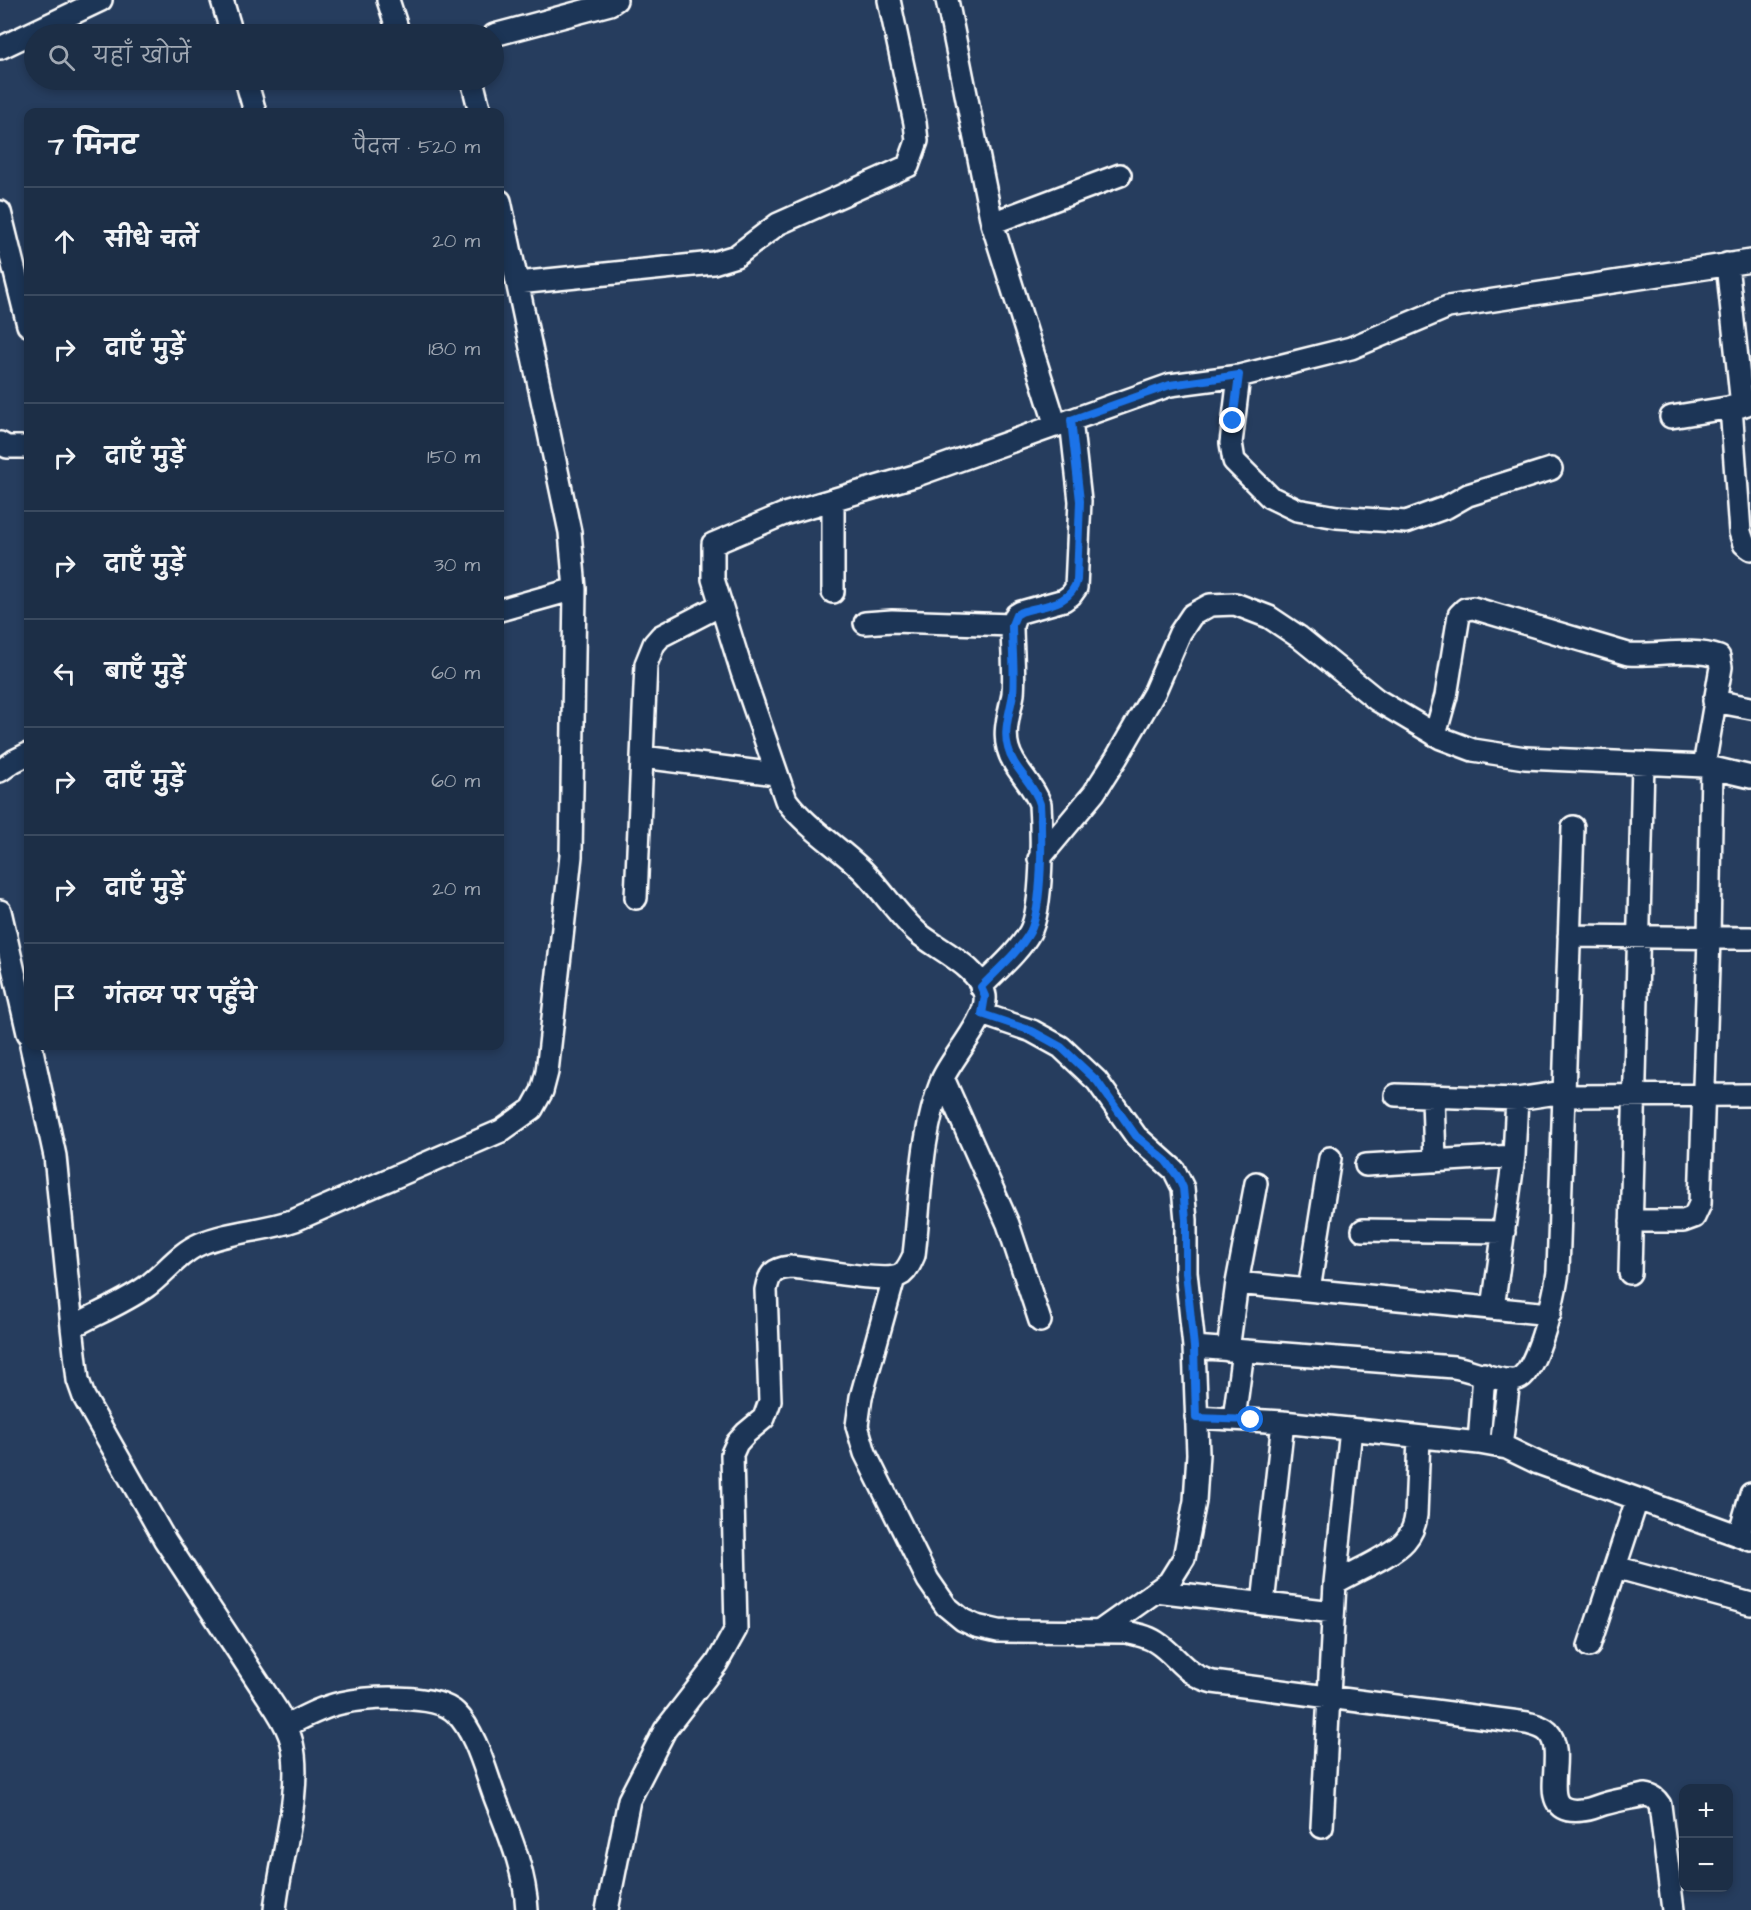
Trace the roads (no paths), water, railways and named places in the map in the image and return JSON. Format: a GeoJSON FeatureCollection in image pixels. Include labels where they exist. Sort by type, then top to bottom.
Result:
{"type":"FeatureCollection","features":[{"type":"Feature","properties":{"kind":"street"},"geometry":{"type":"LineString","coordinates":[[51,24],[102,0]]}},
{"type":"Feature","properties":{"kind":"street"},"geometry":{"type":"LineString","coordinates":[[222,0],[229,24]]}},
{"type":"Feature","properties":{"kind":"street"},"geometry":{"type":"LineString","coordinates":[[388,0],[396,24]]}},
{"type":"Feature","properties":{"kind":"street"},"geometry":{"type":"LineString","coordinates":[[504,32],[610,4],[616,0]]}},
{"type":"Feature","properties":{"kind":"street"},"geometry":{"type":"LineString","coordinates":[[518,284],[712,263],[736,256],[778,224],[908,166],[917,141],[915,123],[889,0]]}},
{"type":"Feature","properties":{"kind":"street"},"geometry":{"type":"LineString","coordinates":[[947,0],[992,223],[1064,423],[1080,501],[1076,588],[1064,600],[1021,612],[1016,615],[1012,625],[1013,694],[1007,714],[1007,746],[1010,755],[1040,804],[1035,920],[1029,933],[1014,952],[981,987]]}},
{"type":"Feature","properties":{"kind":"street"},"geometry":{"type":"LineString","coordinates":[[0,48],[24,37]]}},
{"type":"Feature","properties":{"kind":"street"},"geometry":{"type":"LineString","coordinates":[[249,90],[254,108]]}},
{"type":"Feature","properties":{"kind":"street"},"geometry":{"type":"LineString","coordinates":[[474,90],[479,108]]}},
{"type":"Feature","properties":{"kind":"street"},"geometry":{"type":"LineString","coordinates":[[992,223],[1120,175]]}},
{"type":"Feature","properties":{"kind":"street"},"geometry":{"type":"LineString","coordinates":[[0,212],[24,309]]}},
{"type":"Feature","properties":{"kind":"street"},"geometry":{"type":"LineString","coordinates":[[72,1327],[144,1288],[199,1244],[218,1237],[278,1226],[295,1220],[501,1131],[532,1109],[542,1090],[547,1072],[571,856],[575,590],[570,532],[504,219]]}},
{"type":"Feature","properties":{"kind":"street"},"geometry":{"type":"LineString","coordinates":[[607,1910],[629,1800],[665,1731],[717,1663],[736,1629],[732,1454],[742,1438],[764,1418],[770,1401],[766,1290],[769,1276],[776,1269],[790,1267],[894,1278],[909,1267],[914,1255],[922,1173],[934,1104],[943,1078],[982,1014],[985,996],[968,968],[917,932],[861,869],[797,814],[786,800],[741,672],[713,579],[713,544],[784,514],[914,476],[1170,385],[1239,375],[1351,348],[1448,307],[1751,261]]}},
{"type":"Feature","properties":{"kind":"street"},"geometry":{"type":"LineString","coordinates":[[1727,264],[1741,406],[1740,532],[1744,544],[1751,549]]}},
{"type":"Feature","properties":{"kind":"street"},"geometry":{"type":"LineString","coordinates":[[1239,375],[1231,443],[1234,461],[1270,497],[1297,510],[1337,517],[1407,522],[1447,507],[1468,495],[1551,469]]}},
{"type":"Feature","properties":{"kind":"street"},"geometry":{"type":"LineString","coordinates":[[1671,417],[1741,406]]}},
{"type":"Feature","properties":{"kind":"street"},"geometry":{"type":"LineString","coordinates":[[0,443],[7,447],[24,447]]}},
{"type":"Feature","properties":{"kind":"street"},"geometry":{"type":"LineString","coordinates":[[833,500],[833,592]]}},
{"type":"Feature","properties":{"kind":"street"},"geometry":{"type":"LineString","coordinates":[[504,609],[575,590]]}},
{"type":"Feature","properties":{"kind":"street"},"geometry":{"type":"LineString","coordinates":[[636,898],[646,664],[649,652],[661,636],[721,604]]}},
{"type":"Feature","properties":{"kind":"street"},"geometry":{"type":"LineString","coordinates":[[1039,859],[1094,793],[1117,757],[1154,693],[1179,633],[1192,615],[1210,605],[1235,604],[1269,617],[1299,637],[1377,700],[1435,735],[1473,750],[1525,758],[1708,767],[1751,777]]}},
{"type":"Feature","properties":{"kind":"street"},"geometry":{"type":"LineString","coordinates":[[1435,735],[1446,696],[1459,615],[1465,609],[1473,608],[1628,654],[1704,653],[1719,657],[1721,667],[1714,701],[1708,767],[1709,938],[1700,1204],[1694,1217],[1683,1221],[1631,1221]]}},
{"type":"Feature","properties":{"kind":"street"},"geometry":{"type":"LineString","coordinates":[[865,623],[892,621],[1012,625]]}},
{"type":"Feature","properties":{"kind":"street"},"geometry":{"type":"LineString","coordinates":[[1714,701],[1751,708]]}},
{"type":"Feature","properties":{"kind":"street"},"geometry":{"type":"LineString","coordinates":[[0,771],[24,756]]}},
{"type":"Feature","properties":{"kind":"street"},"geometry":{"type":"LineString","coordinates":[[643,757],[776,774]]}},
{"type":"Feature","properties":{"kind":"street"},"geometry":{"type":"LineString","coordinates":[[1630,1273],[1643,763]]}},
{"type":"Feature","properties":{"kind":"street"},"geometry":{"type":"LineString","coordinates":[[1194,1347],[1458,1368],[1509,1380],[1520,1378],[1525,1374],[1550,1314],[1558,1272],[1573,827]]}},
{"type":"Feature","properties":{"kind":"street"},"geometry":{"type":"LineString","coordinates":[[0,911],[24,1016]]}},
{"type":"Feature","properties":{"kind":"street"},"geometry":{"type":"LineString","coordinates":[[1569,936],[1751,938]]}},
{"type":"Feature","properties":{"kind":"street"},"geometry":{"type":"LineString","coordinates":[[982,1014],[1032,1031],[1061,1047],[1097,1081],[1136,1136],[1174,1170],[1183,1188],[1186,1272],[1194,1347],[1198,1454],[1196,1501],[1184,1558],[1177,1572],[1169,1582],[1100,1631]]}},
{"type":"Feature","properties":{"kind":"street"},"geometry":{"type":"LineString","coordinates":[[32,1050],[55,1156],[78,1380],[84,1397],[165,1540],[286,1726],[292,1741],[295,1759],[294,1785],[275,1910]]}},
{"type":"Feature","properties":{"kind":"street"},"geometry":{"type":"LineString","coordinates":[[943,1078],[1008,1224],[1040,1321]]}},
{"type":"Feature","properties":{"kind":"street"},"geometry":{"type":"LineString","coordinates":[[1396,1095],[1517,1099],[1564,1094],[1751,1095]]}},
{"type":"Feature","properties":{"kind":"street"},"geometry":{"type":"LineString","coordinates":[[1433,1097],[1435,1161]]}},
{"type":"Feature","properties":{"kind":"street"},"geometry":{"type":"LineString","coordinates":[[1493,1308],[1514,1156],[1517,1099]]}},
{"type":"Feature","properties":{"kind":"street"},"geometry":{"type":"LineString","coordinates":[[1366,1165],[1514,1156]]}},
{"type":"Feature","properties":{"kind":"street"},"geometry":{"type":"LineString","coordinates":[[1309,1290],[1330,1158]]}},
{"type":"Feature","properties":{"kind":"street"},"geometry":{"type":"LineString","coordinates":[[1234,1419],[1237,1283],[1256,1183]]}},
{"type":"Feature","properties":{"kind":"street"},"geometry":{"type":"LineString","coordinates":[[1363,1230],[1504,1232]]}},
{"type":"Feature","properties":{"kind":"street"},"geometry":{"type":"LineString","coordinates":[[894,1278],[861,1397],[857,1426],[865,1453],[928,1580],[946,1606],[963,1620],[976,1626],[998,1631],[1125,1632],[1155,1641],[1183,1667],[1202,1679],[1541,1726],[1554,1741],[1556,1752],[1554,1788],[1557,1802],[1563,1808],[1583,1810],[1645,1795],[1652,1796],[1660,1805],[1673,1910]]}},
{"type":"Feature","properties":{"kind":"street"},"geometry":{"type":"LineString","coordinates":[[1237,1283],[1550,1314]]}},
{"type":"Feature","properties":{"kind":"street"},"geometry":{"type":"LineString","coordinates":[[1479,1443],[1484,1374]]}},
{"type":"Feature","properties":{"kind":"street"},"geometry":{"type":"LineString","coordinates":[[1504,1448],[1509,1380]]}},
{"type":"Feature","properties":{"kind":"street"},"geometry":{"type":"LineString","coordinates":[[1196,1418],[1283,1422],[1479,1443],[1504,1448],[1637,1500],[1745,1538],[1751,1494]]}},
{"type":"Feature","properties":{"kind":"street"},"geometry":{"type":"LineString","coordinates":[[1263,1604],[1283,1422]]}},
{"type":"Feature","properties":{"kind":"street"},"geometry":{"type":"LineString","coordinates":[[1322,1827],[1335,1583],[1350,1429]]}},
{"type":"Feature","properties":{"kind":"street"},"geometry":{"type":"LineString","coordinates":[[1335,1583],[1392,1551],[1410,1536],[1416,1515],[1419,1437]]}},
{"type":"Feature","properties":{"kind":"street"},"geometry":{"type":"LineString","coordinates":[[1588,1646],[1637,1500]]}},
{"type":"Feature","properties":{"kind":"street"},"geometry":{"type":"LineString","coordinates":[[1615,1567],[1751,1604]]}},
{"type":"Feature","properties":{"kind":"street"},"geometry":{"type":"LineString","coordinates":[[1156,1591],[1333,1612]]}},
{"type":"Feature","properties":{"kind":"street"},"geometry":{"type":"LineString","coordinates":[[286,1726],[319,1710],[365,1699],[424,1699],[442,1703],[455,1711],[476,1746],[517,1854],[526,1910]]}}]}
